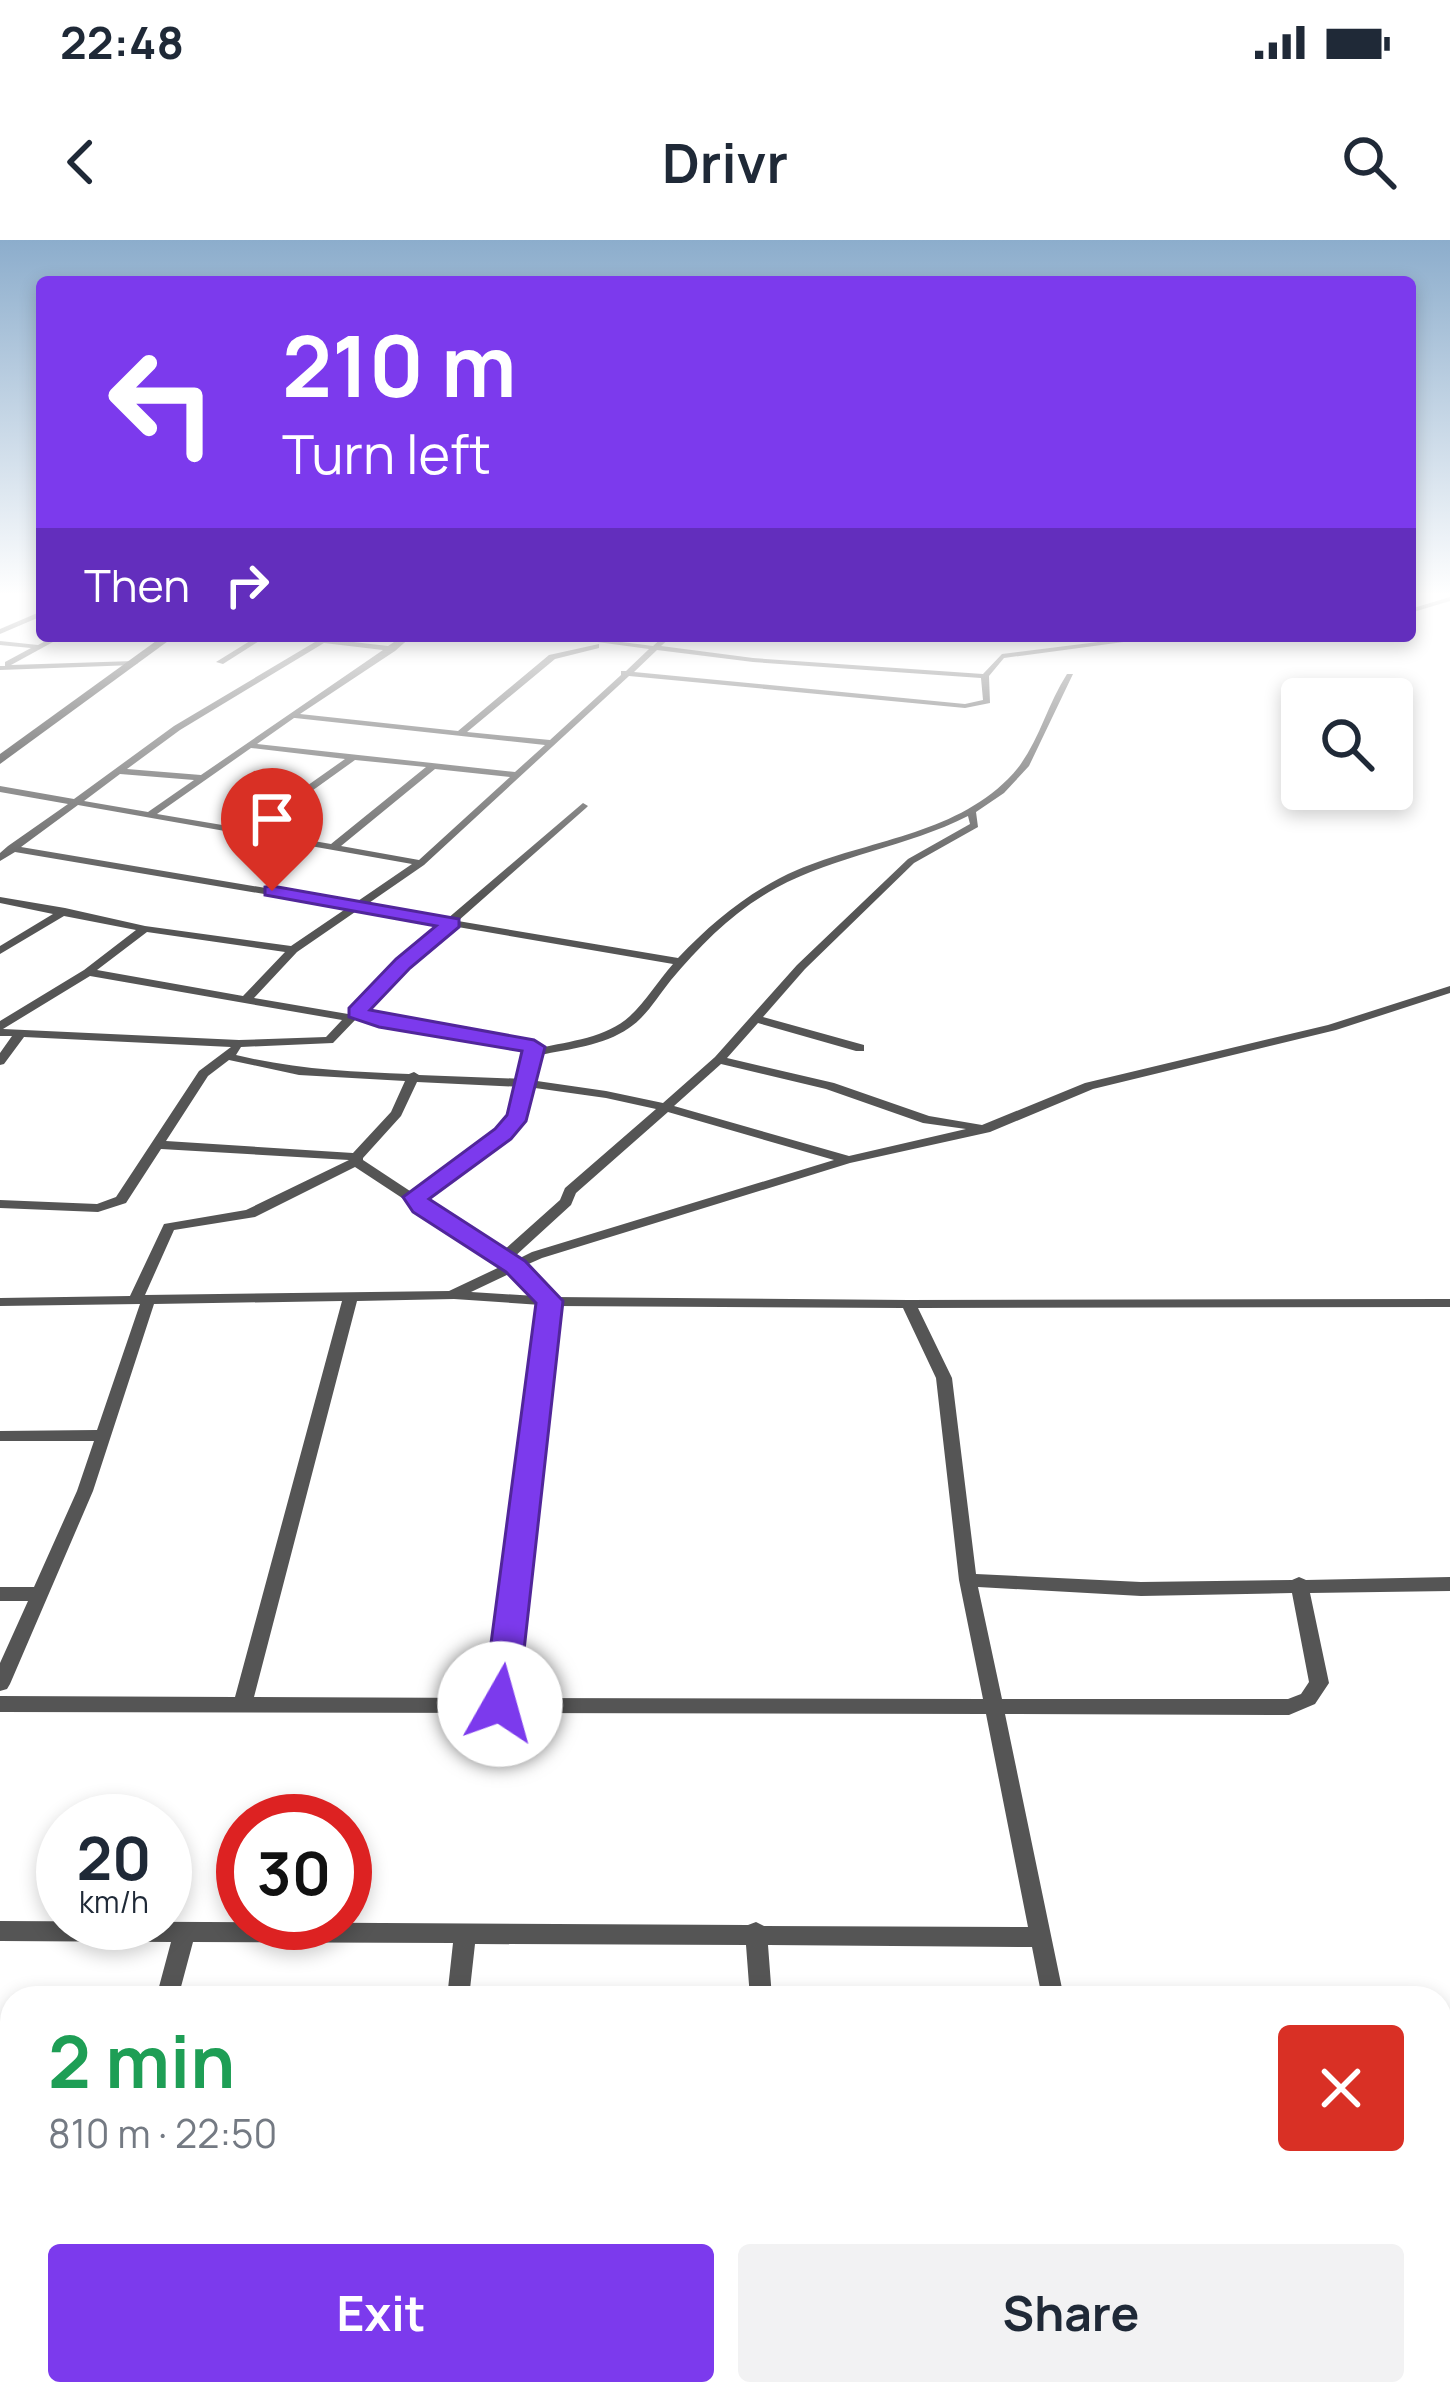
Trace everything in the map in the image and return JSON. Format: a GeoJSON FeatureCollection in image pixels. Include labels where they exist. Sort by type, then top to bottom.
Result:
{"type":"FeatureCollection","features":[{"type":"Feature","properties":{"kind":"main road"},"geometry":{"type":"LineString","coordinates":[[0,746],[78,694]]}},
{"type":"Feature","properties":{"kind":"main road"},"geometry":{"type":"LineString","coordinates":[[0,760],[85,694]]}},
{"type":"Feature","properties":{"kind":"street"},"geometry":{"type":"LineString","coordinates":[[0,858],[228,694]]}},
{"type":"Feature","properties":{"kind":"street"},"geometry":{"type":"LineString","coordinates":[[152,813],[327,694]]}},
{"type":"Feature","properties":{"kind":"street"},"geometry":{"type":"LineString","coordinates":[[460,733],[507,694]]}},
{"type":"Feature","properties":{"kind":"street"},"geometry":{"type":"LineString","coordinates":[[244,1001],[293,950],[421,863],[602,694]]}},
{"type":"Feature","properties":{"kind":"street"},"geometry":{"type":"LineString","coordinates":[[842,694],[965,706],[987,701],[986,694]]}},
{"type":"Feature","properties":{"kind":"street"},"geometry":{"type":"LineString","coordinates":[[535,1053],[626,1025],[724,915],[772,886],[801,871],[921,836],[1000,792],[1032,758],[1045,736],[1057,694]]}},
{"type":"Feature","properties":{"kind":"street"},"geometry":{"type":"LineString","coordinates":[[295,716],[551,743]]}},
{"type":"Feature","properties":{"kind":"street"},"geometry":{"type":"LineString","coordinates":[[252,746],[519,775]]}},
{"type":"Feature","properties":{"kind":"street"},"geometry":{"type":"LineString","coordinates":[[249,832],[353,757]]}},
{"type":"Feature","properties":{"kind":"street"},"geometry":{"type":"LineString","coordinates":[[331,849],[434,765]]}},
{"type":"Feature","properties":{"kind":"street"},"geometry":{"type":"LineString","coordinates":[[116,771],[203,778]]}},
{"type":"Feature","properties":{"kind":"street"},"geometry":{"type":"LineString","coordinates":[[0,789],[421,863]]}},
{"type":"Feature","properties":{"kind":"street"},"geometry":{"type":"LineString","coordinates":[[0,1029],[235,1051],[321,1042],[403,963],[584,806]]}},
{"type":"Feature","properties":{"kind":"street"},"geometry":{"type":"LineString","coordinates":[[509,1263],[566,1202],[570,1191],[719,1060],[802,968],[911,861],[975,825],[971,808]]}},
{"type":"Feature","properties":{"kind":"street"},"geometry":{"type":"LineString","coordinates":[[11,848],[681,962]]}},
{"type":"Feature","properties":{"kind":"street"},"geometry":{"type":"LineString","coordinates":[[0,899],[145,928],[293,950]]}},
{"type":"Feature","properties":{"kind":"street"},"geometry":{"type":"LineString","coordinates":[[0,951],[65,911]]}},
{"type":"Feature","properties":{"kind":"street"},"geometry":{"type":"LineString","coordinates":[[0,1029],[145,928]]}},
{"type":"Feature","properties":{"kind":"street"},"geometry":{"type":"LineString","coordinates":[[88,972],[350,1019],[527,1042],[535,1053],[518,1116],[503,1134],[416,1197]]}},
{"type":"Feature","properties":{"kind":"street"},"geometry":{"type":"LineString","coordinates":[[452,1295],[509,1263],[847,1160],[985,1129],[1089,1086],[1332,1028],[1450,989]]}},
{"type":"Feature","properties":{"kind":"street"},"geometry":{"type":"LineString","coordinates":[[350,1019],[379,1021]]}},
{"type":"Feature","properties":{"kind":"street"},"geometry":{"type":"LineString","coordinates":[[756,1019],[860,1048]]}},
{"type":"Feature","properties":{"kind":"street"},"geometry":{"type":"LineString","coordinates":[[0,1061],[20,1034]]}},
{"type":"Feature","properties":{"kind":"street"},"geometry":{"type":"LineString","coordinates":[[235,1051],[274,1067],[528,1084],[671,1106],[847,1160]]}},
{"type":"Feature","properties":{"kind":"street"},"geometry":{"type":"LineString","coordinates":[[0,1204],[110,1206],[122,1200],[203,1074],[235,1051]]}},
{"type":"Feature","properties":{"kind":"street"},"geometry":{"type":"LineString","coordinates":[[719,1060],[830,1086],[927,1120],[985,1129]]}},
{"type":"Feature","properties":{"kind":"street"},"geometry":{"type":"LineString","coordinates":[[0,1684],[85,1491],[169,1227],[250,1214],[356,1160],[397,1113],[414,1076]]}},
{"type":"Feature","properties":{"kind":"street"},"geometry":{"type":"LineString","coordinates":[[159,1145],[356,1160],[509,1263],[549,1301]]}},
{"type":"Feature","properties":{"kind":"street"},"geometry":{"type":"LineString","coordinates":[[0,1302],[452,1295],[549,1301],[908,1304],[1450,1303]]}},
{"type":"Feature","properties":{"kind":"street"},"geometry":{"type":"LineString","coordinates":[[243,1704],[351,1296]]}},
{"type":"Feature","properties":{"kind":"street"},"geometry":{"type":"LineString","coordinates":[[500,1704],[549,1301]]}},
{"type":"Feature","properties":{"kind":"street"},"geometry":{"type":"LineString","coordinates":[[908,1304],[944,1378],[968,1580],[1052,1986]]}},
{"type":"Feature","properties":{"kind":"street"},"geometry":{"type":"LineString","coordinates":[[0,1436],[102,1435]]}},
{"type":"Feature","properties":{"kind":"street"},"geometry":{"type":"LineString","coordinates":[[968,1580],[1141,1589],[1450,1584]]}},
{"type":"Feature","properties":{"kind":"street"},"geometry":{"type":"LineString","coordinates":[[0,1704],[1289,1707],[1308,1699],[1318,1683],[1299,1584]]}},
{"type":"Feature","properties":{"kind":"street"},"geometry":{"type":"LineString","coordinates":[[0,1594],[38,1594]]}},
{"type":"Feature","properties":{"kind":"street"},"geometry":{"type":"LineString","coordinates":[[0,1931],[36,1932]]}},
{"type":"Feature","properties":{"kind":"street"},"geometry":{"type":"LineString","coordinates":[[192,1935],[756,1932],[1042,1937]]}},
{"type":"Feature","properties":{"kind":"street"},"geometry":{"type":"LineString","coordinates":[[756,1932],[759,1986]]}},
{"type":"Feature","properties":{"kind":"street"},"geometry":{"type":"LineString","coordinates":[[460,1986],[466,1936]]}},
{"type":"Feature","properties":{"kind":"street"},"geometry":{"type":"LineString","coordinates":[[170,1986],[180,1950]]}},
{"type":"Feature","properties":{"kind":"route"},"geometry":{"type":"LineString","coordinates":[[272,891],[452,923],[403,963],[356,1012],[379,1021],[527,1042],[534,1047],[518,1116],[503,1134],[416,1197],[422,1206],[516,1266],[549,1301],[500,1704]]}}]}
